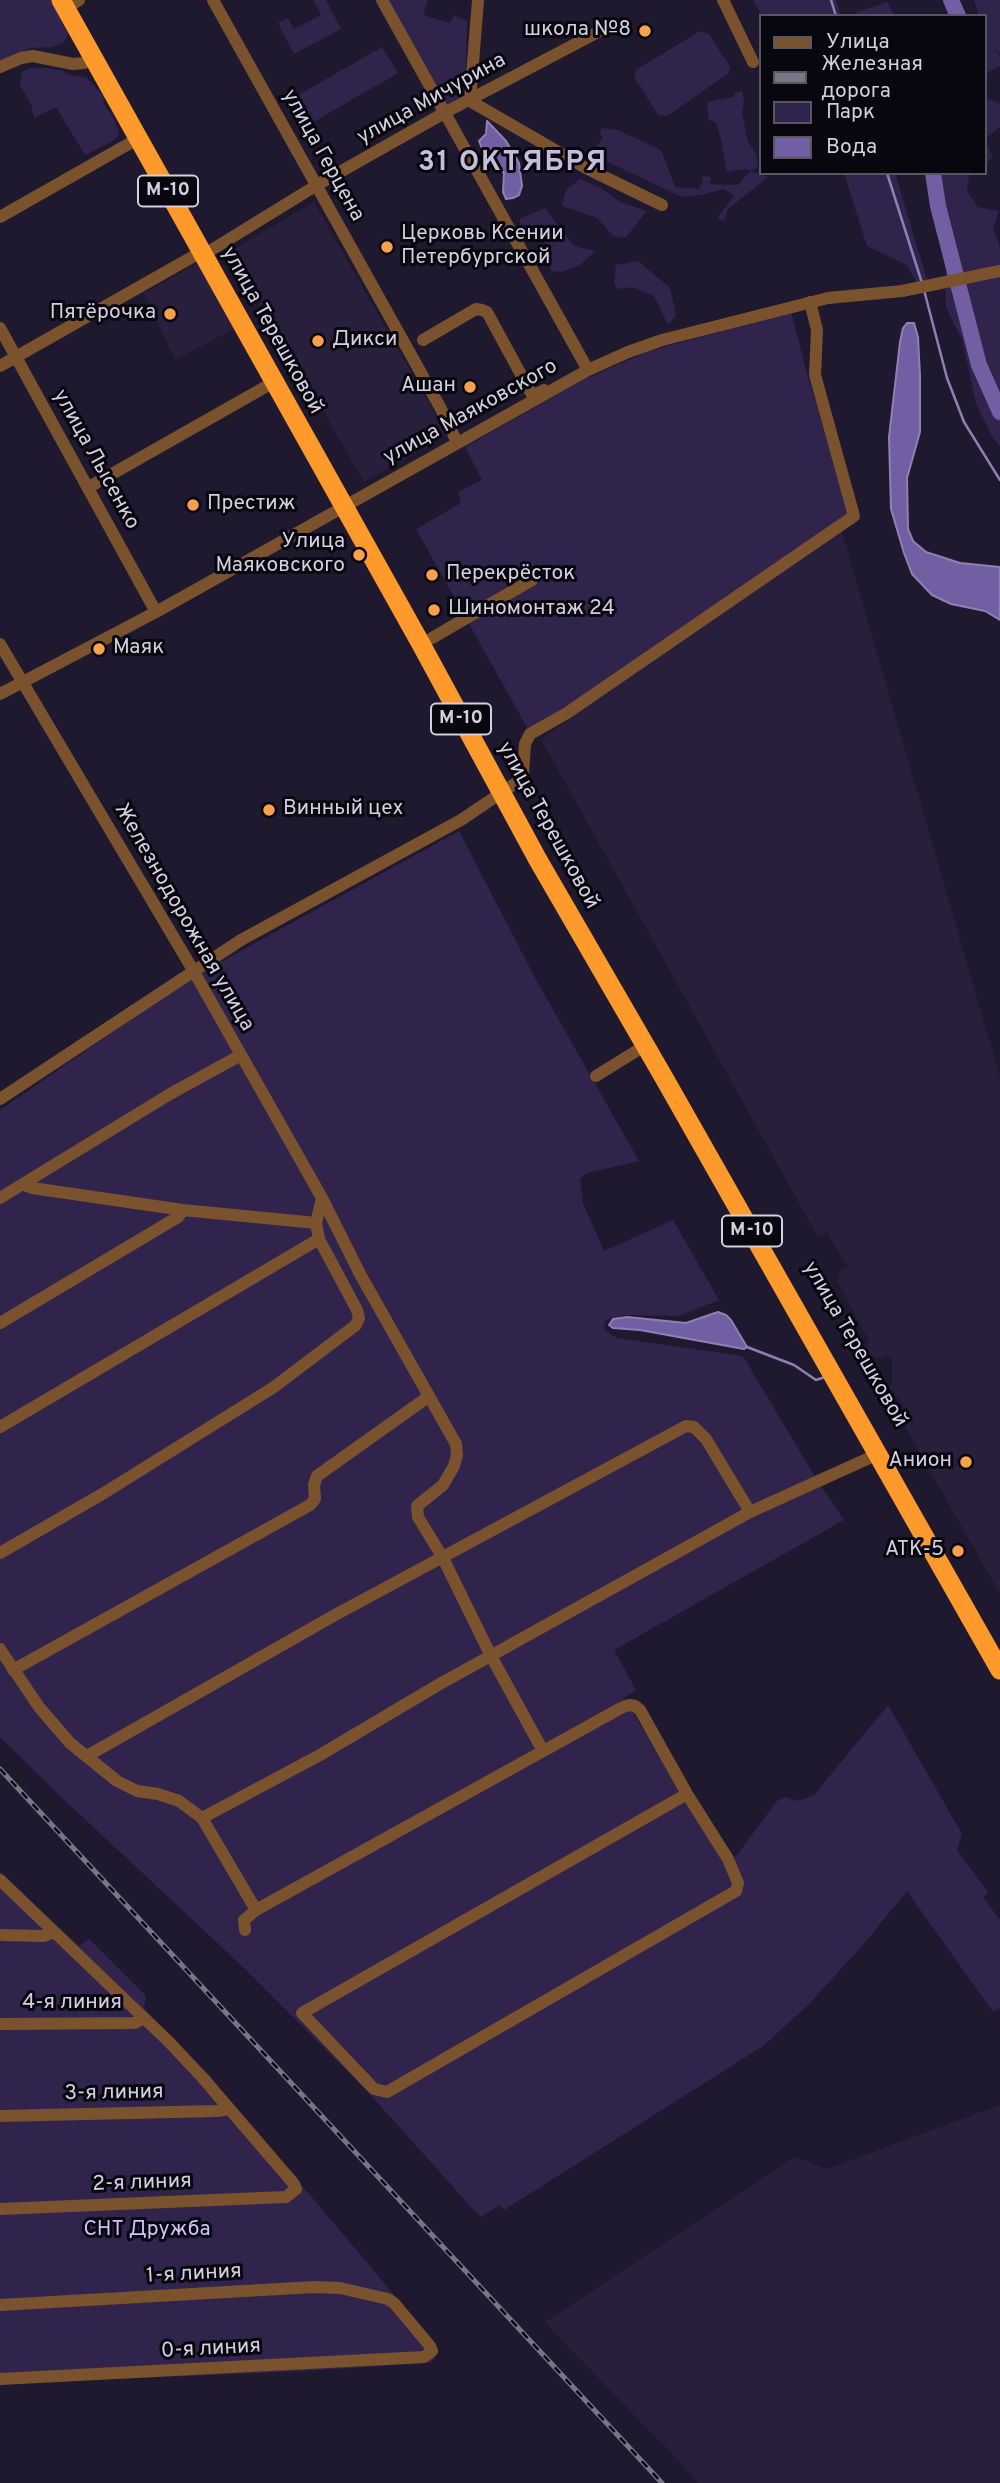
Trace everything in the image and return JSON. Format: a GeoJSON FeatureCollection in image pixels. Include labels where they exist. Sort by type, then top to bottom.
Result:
{"type":"FeatureCollection","features":[{"type":"Feature","properties":{"kind":"highway","name":"улица Терешковой"},"geometry":{"type":"LineString","coordinates":[[72,1],[93,57],[207,251],[274,382],[432,638],[507,790],[1000,1650]]}},
{"type":"Feature","properties":{"kind":"highway","name":"улица Терешковой"},"geometry":{"type":"LineString","coordinates":[[72,1],[207,251],[349,503],[646,1045],[1000,1670]]}},
{"type":"Feature","properties":{"kind":"street","name":"улица Герцена"},"geometry":{"type":"LineString","coordinates":[[213,0],[457,442]]}},
{"type":"Feature","properties":{"kind":"street"},"geometry":{"type":"LineString","coordinates":[[382,0],[526,261],[582,373],[536,394],[531,393],[487,313],[482,310],[476,309],[423,340]]}},
{"type":"Feature","properties":{"kind":"street"},"geometry":{"type":"LineString","coordinates":[[478,0],[470,101],[586,168],[662,205]]}},
{"type":"Feature","properties":{"kind":"street"},"geometry":{"type":"LineString","coordinates":[[723,0],[753,62]]}},
{"type":"Feature","properties":{"kind":"street","name":"улица Мичурина"},"geometry":{"type":"LineString","coordinates":[[0,366],[207,251],[446,112],[600,31]]}},
{"type":"Feature","properties":{"kind":"street"},"geometry":{"type":"LineString","coordinates":[[1,65],[33,56],[73,64],[84,63],[93,57]]}},
{"type":"Feature","properties":{"kind":"street"},"geometry":{"type":"LineString","coordinates":[[0,217],[139,138]]}},
{"type":"Feature","properties":{"kind":"street","name":"улица Маяковского"},"geometry":{"type":"LineString","coordinates":[[0,694],[156,612],[582,373],[645,345],[831,297],[902,290],[1000,271]]}},
{"type":"Feature","properties":{"kind":"street"},"geometry":{"type":"LineString","coordinates":[[0,1098],[241,940],[461,820],[507,790],[523,774],[525,744],[530,734],[567,713],[854,516],[815,375],[817,330],[810,303]]}},
{"type":"Feature","properties":{"kind":"street","name":"улица Лысенко"},"geometry":{"type":"LineString","coordinates":[[0,328],[156,612]]}},
{"type":"Feature","properties":{"kind":"street"},"geometry":{"type":"LineString","coordinates":[[89,487],[274,382]]}},
{"type":"Feature","properties":{"kind":"street"},"geometry":{"type":"LineString","coordinates":[[432,638],[532,580]]}},
{"type":"Feature","properties":{"kind":"street","name":"Железнодорожная улица"},"geometry":{"type":"LineString","coordinates":[[0,644],[193,970],[322,1198],[360,1274],[456,1444],[457,1455],[443,1485],[417,1506],[416,1511],[443,1558]]}},
{"type":"Feature","properties":{"kind":"street"},"geometry":{"type":"LineString","coordinates":[[596,1076],[646,1045]]}},
{"type":"Feature","properties":{"kind":"street"},"geometry":{"type":"LineString","coordinates":[[0,1198],[170,1094],[241,1055]]}},
{"type":"Feature","properties":{"kind":"street"},"geometry":{"type":"LineString","coordinates":[[24,1185],[183,1210],[316,1223]]}},
{"type":"Feature","properties":{"kind":"street"},"geometry":{"type":"LineString","coordinates":[[0,1553],[104,1493],[274,1387],[356,1325],[359,1318],[357,1310],[318,1239],[316,1223],[322,1198]]}},
{"type":"Feature","properties":{"kind":"street"},"geometry":{"type":"LineString","coordinates":[[0,1323],[178,1217],[183,1210]]}},
{"type":"Feature","properties":{"kind":"street"},"geometry":{"type":"LineString","coordinates":[[0,1427],[318,1239]]}},
{"type":"Feature","properties":{"kind":"street"},"geometry":{"type":"LineString","coordinates":[[13,1670],[310,1505],[315,1499],[314,1485],[317,1476],[428,1397]]}},
{"type":"Feature","properties":{"kind":"street"},"geometry":{"type":"LineString","coordinates":[[87,1756],[335,1615],[685,1426],[694,1427],[706,1439],[750,1512]]}},
{"type":"Feature","properties":{"kind":"street"},"geometry":{"type":"LineString","coordinates":[[202,1818],[320,1755],[750,1512],[878,1454]]}},
{"type":"Feature","properties":{"kind":"street"},"geometry":{"type":"LineString","coordinates":[[443,1558],[491,1656],[543,1751]]}},
{"type":"Feature","properties":{"kind":"street"},"geometry":{"type":"LineString","coordinates":[[0,1649],[47,1716],[70,1743],[117,1781],[137,1791],[179,1801],[202,1818],[256,1910]]}},
{"type":"Feature","properties":{"kind":"street"},"geometry":{"type":"LineString","coordinates":[[245,1930],[244,1920],[256,1910],[621,1708],[635,1706],[640,1710],[728,1860],[738,1883],[736,1891],[387,2092],[374,2089],[302,2013],[687,1794]]}},
{"type":"Feature","properties":{"kind":"street"},"geometry":{"type":"LineString","coordinates":[[0,1880],[144,2018],[194,2068],[229,2109]]}},
{"type":"Feature","properties":{"kind":"street"},"geometry":{"type":"LineString","coordinates":[[0,1935],[44,1936],[54,1932]]}},
{"type":"Feature","properties":{"kind":"street","name":"4-я линия"},"geometry":{"type":"LineString","coordinates":[[0,2024],[135,2022],[144,2018]]}},
{"type":"Feature","properties":{"kind":"street","name":"3-я линия"},"geometry":{"type":"LineString","coordinates":[[0,2116],[229,2109]]}},
{"type":"Feature","properties":{"kind":"street","name":"2-я линия"},"geometry":{"type":"LineString","coordinates":[[0,2209],[286,2197],[293,2193],[296,2189],[294,2184],[229,2109]]}},
{"type":"Feature","properties":{"kind":"street","name":"1-я линия"},"geometry":{"type":"LineString","coordinates":[[0,2305],[314,2287],[340,2288],[388,2299],[394,2303],[430,2346],[432,2351],[424,2357]]}},
{"type":"Feature","properties":{"kind":"street","name":"0-я линия"},"geometry":{"type":"LineString","coordinates":[[0,2379],[424,2357]]}},
{"type":"Feature","properties":{"kind":"shaded area"},"geometry":{"type":"Polygon","coordinates":[[[314,202],[447,435],[364,482],[231,251],[314,202]]]}},
{"type":"Feature","properties":{"kind":"shaded area"},"geometry":{"type":"Polygon","coordinates":[[[199,262],[234,329],[175,360],[144,293],[199,262]]]}},
{"type":"Feature","properties":{"kind":"shaded area"},"geometry":{"type":"Polygon","coordinates":[[[841,529],[1000,1077],[1000,1594],[900,1418],[903,1406],[897,1397],[893,1397],[888,1386],[892,1384],[892,1356],[868,1359],[864,1351],[869,1341],[837,1281],[840,1271],[847,1267],[827,1232],[818,1237],[541,739],[841,529]]]}},
{"type":"Feature","properties":{"kind":"shaded area"},"geometry":{"type":"Polygon","coordinates":[[[1000,2105],[1000,2483],[699,2483],[545,2322],[795,2157],[827,2169],[1000,2105]]]}},
{"type":"Feature","properties":{"kind":"green space"},"geometry":{"type":"Polygon","coordinates":[[[0,0],[51,0],[68,34],[65,41],[53,47],[30,48],[0,65],[0,0]]]}},
{"type":"Feature","properties":{"kind":"green space"},"geometry":{"type":"Polygon","coordinates":[[[313,0],[326,0],[341,29],[294,54],[278,23],[288,18],[294,29],[321,15],[313,0]]]}},
{"type":"Feature","properties":{"kind":"green space"},"geometry":{"type":"Polygon","coordinates":[[[386,0],[428,0],[423,15],[450,23],[454,15],[467,21],[465,86],[461,98],[447,107],[386,0]]]}},
{"type":"Feature","properties":{"kind":"green space"},"geometry":{"type":"Polygon","coordinates":[[[753,0],[836,0],[840,14],[761,14],[753,0]]]}},
{"type":"Feature","properties":{"kind":"green space"},"geometry":{"type":"Polygon","coordinates":[[[974,0],[1000,0],[1000,53],[995,50],[1000,56],[1000,66],[986,73],[986,14],[978,14],[974,0]]]}},
{"type":"Feature","properties":{"kind":"green space"},"geometry":{"type":"Polygon","coordinates":[[[888,2],[893,14],[857,14],[856,12],[888,2]]]}},
{"type":"Feature","properties":{"kind":"green space"},"geometry":{"type":"Polygon","coordinates":[[[700,31],[709,34],[730,67],[729,73],[667,116],[658,115],[634,77],[636,70],[700,31]]]}},
{"type":"Feature","properties":{"kind":"green space"},"geometry":{"type":"Polygon","coordinates":[[[382,47],[398,73],[310,124],[295,97],[382,47]]]}},
{"type":"Feature","properties":{"kind":"green space"},"geometry":{"type":"Polygon","coordinates":[[[30,68],[47,68],[86,77],[103,96],[104,104],[114,118],[119,134],[113,141],[85,155],[56,107],[34,118],[31,104],[20,85],[22,72],[30,68]]]}},
{"type":"Feature","properties":{"kind":"green space"},"geometry":{"type":"Polygon","coordinates":[[[742,91],[742,113],[748,142],[755,152],[758,167],[727,172],[716,123],[709,120],[707,102],[734,97],[734,93],[742,91]]]}},
{"type":"Feature","properties":{"kind":"green space"},"geometry":{"type":"Polygon","coordinates":[[[986,98],[1000,104],[1000,127],[986,138],[986,98]]]}},
{"type":"Feature","properties":{"kind":"green space"},"geometry":{"type":"Polygon","coordinates":[[[601,128],[618,130],[661,150],[675,187],[699,189],[702,176],[711,177],[710,184],[738,185],[750,171],[768,177],[728,209],[724,221],[717,218],[734,196],[724,189],[682,197],[592,152],[603,138],[600,134],[601,128]]]}},
{"type":"Feature","properties":{"kind":"green space"},"geometry":{"type":"Polygon","coordinates":[[[986,138],[992,157],[986,164],[986,138]]]}},
{"type":"Feature","properties":{"kind":"green space"},"geometry":{"type":"Polygon","coordinates":[[[845,175],[896,175],[928,283],[918,285],[907,265],[867,246],[845,175]]]}},
{"type":"Feature","properties":{"kind":"green space"},"geometry":{"type":"Polygon","coordinates":[[[933,175],[970,175],[967,191],[978,207],[999,211],[993,229],[1000,247],[1000,447],[991,435],[976,403],[962,339],[946,307],[945,274],[953,262],[938,206],[933,175]]]}},
{"type":"Feature","properties":{"kind":"green space"},"geometry":{"type":"Polygon","coordinates":[[[580,179],[601,188],[620,202],[647,211],[625,238],[613,236],[597,218],[562,206],[566,190],[580,179]]]}},
{"type":"Feature","properties":{"kind":"green space"},"geometry":{"type":"Polygon","coordinates":[[[545,208],[574,246],[595,251],[580,265],[561,272],[551,271],[540,226],[523,233],[520,219],[545,208]]]}},
{"type":"Feature","properties":{"kind":"green space"},"geometry":{"type":"Polygon","coordinates":[[[638,261],[670,288],[676,315],[668,325],[654,296],[633,287],[618,289],[614,283],[616,265],[638,261]]]}},
{"type":"Feature","properties":{"kind":"green space"},"geometry":{"type":"Polygon","coordinates":[[[791,312],[849,513],[716,608],[529,731],[416,529],[461,503],[458,492],[482,480],[465,447],[585,379],[649,351],[791,312]]]}},
{"type":"Feature","properties":{"kind":"green space"},"geometry":{"type":"Polygon","coordinates":[[[459,831],[535,978],[639,1161],[587,1173],[580,1179],[583,1203],[604,1251],[673,1220],[719,1300],[678,1316],[624,1315],[608,1319],[604,1324],[605,1330],[617,1338],[743,1356],[815,1477],[844,1520],[614,1650],[636,1690],[624,1698],[726,1866],[777,1801],[785,1797],[798,1801],[814,1795],[888,1705],[962,1834],[957,1850],[988,1892],[983,1897],[1000,1920],[1000,2008],[993,2012],[907,1891],[808,2005],[763,2046],[504,2210],[500,2205],[480,2217],[368,2092],[242,1966],[0,1737],[0,1110],[188,980],[459,831]]]}},
{"type":"Feature","properties":{"kind":"green space","name":"СНТ Дружба"},"geometry":{"type":"Polygon","coordinates":[[[0,1871],[79,1946],[89,1939],[146,1996],[144,2008],[208,2074],[433,2341],[437,2349],[435,2358],[430,2363],[0,2384],[0,1871]]]}},
{"type":"Feature","properties":{"kind":"water"},"geometry":{"type":"Polygon","coordinates":[[[487,121],[506,141],[519,163],[522,186],[519,195],[513,198],[506,199],[503,192],[504,173],[483,151],[479,141],[486,134],[487,121]]]}},
{"type":"Feature","properties":{"kind":"water"},"geometry":{"type":"Polygon","coordinates":[[[907,323],[914,323],[918,337],[920,376],[920,432],[907,478],[908,529],[913,541],[926,552],[960,563],[1000,567],[1000,620],[985,611],[951,604],[932,595],[912,574],[904,553],[891,509],[889,437],[900,342],[907,323]]]}},
{"type":"Feature","properties":{"kind":"water"},"geometry":{"type":"Polygon","coordinates":[[[718,1312],[731,1320],[747,1347],[744,1349],[640,1330],[613,1328],[609,1325],[613,1319],[627,1317],[686,1323],[718,1312]]]}},
{"type":"Feature","properties":{"kind":"waterway"},"geometry":{"type":"LineString","coordinates":[[831,0],[835,14]]}},
{"type":"Feature","properties":{"kind":"waterway"},"geometry":{"type":"LineString","coordinates":[[951,0],[957,14]]}},
{"type":"Feature","properties":{"kind":"waterway"},"geometry":{"type":"LineString","coordinates":[[888,175],[922,283]]}},
{"type":"Feature","properties":{"kind":"waterway"},"geometry":{"type":"LineString","coordinates":[[933,175],[938,206],[979,365],[1000,412]]}},
{"type":"Feature","properties":{"kind":"waterway"},"geometry":{"type":"LineString","coordinates":[[924,290],[947,378],[964,422],[1000,480]]}},
{"type":"Feature","properties":{"kind":"waterway"},"geometry":{"type":"LineString","coordinates":[[747,1347],[794,1365],[816,1380],[825,1377]]}},
{"type":"Feature","properties":{"kind":"railway"},"geometry":{"type":"LineString","coordinates":[[0,1769],[662,2483]]}},
{"type":"Feature","properties":{"kind":"place","name":"школа №8"},"geometry":{"type":"Point","coordinates":[645,31]}},
{"type":"Feature","properties":{"kind":"place","name":"Церковь Ксении Петербургской"},"geometry":{"type":"Point","coordinates":[387,247]}},
{"type":"Feature","properties":{"kind":"place","name":"Пятёрочка"},"geometry":{"type":"Point","coordinates":[170,314]}},
{"type":"Feature","properties":{"kind":"place","name":"Дикси"},"geometry":{"type":"Point","coordinates":[318,341]}},
{"type":"Feature","properties":{"kind":"place","name":"Ашан"},"geometry":{"type":"Point","coordinates":[470,387]}},
{"type":"Feature","properties":{"kind":"place","name":"Престиж"},"geometry":{"type":"Point","coordinates":[193,505]}},
{"type":"Feature","properties":{"kind":"place","name":"Улица Маяковского"},"geometry":{"type":"Point","coordinates":[359,555]}},
{"type":"Feature","properties":{"kind":"place","name":"Перекрёсток"},"geometry":{"type":"Point","coordinates":[432,575]}},
{"type":"Feature","properties":{"kind":"place","name":"Шиномонтаж 24"},"geometry":{"type":"Point","coordinates":[434,610]}},
{"type":"Feature","properties":{"kind":"place","name":"Маяк"},"geometry":{"type":"Point","coordinates":[99,649]}},
{"type":"Feature","properties":{"kind":"place","name":"Винный цех"},"geometry":{"type":"Point","coordinates":[269,810]}},
{"type":"Feature","properties":{"kind":"place","name":"Анион"},"geometry":{"type":"Point","coordinates":[966,1462]}},
{"type":"Feature","properties":{"kind":"place","name":"АТК-5"},"geometry":{"type":"Point","coordinates":[958,1551]}},
{"type":"Feature","properties":{"kind":"district","name":"31 ОКТЯБРЯ"},"geometry":{"type":"Point","coordinates":[513,164]}}]}
